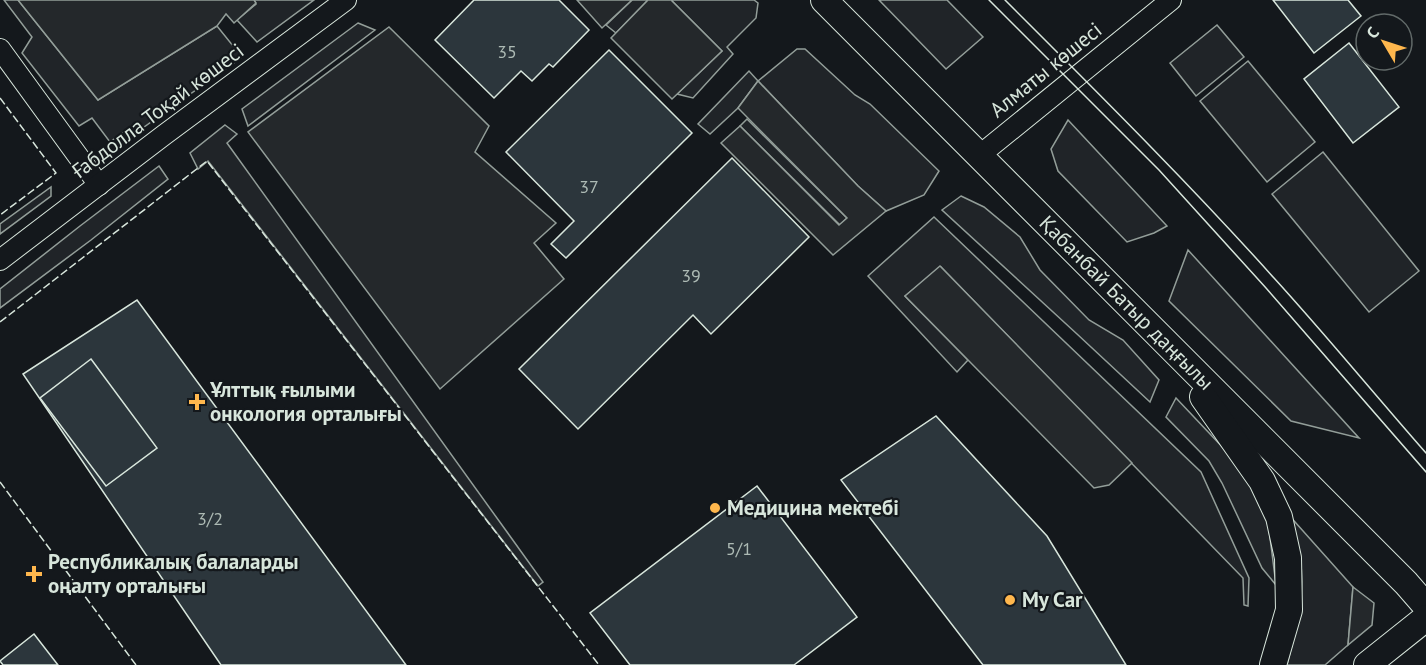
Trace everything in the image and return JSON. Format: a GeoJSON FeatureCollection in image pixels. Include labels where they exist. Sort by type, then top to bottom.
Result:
{"type":"FeatureCollection","features":[{"type":"Feature","properties":{"kind":"main road","name":"Қабанбай Батыр даңғылы"},"geometry":{"type":"LineString","coordinates":[[824,0],[1398,575],[1426,606]]}},
{"type":"Feature","properties":{"kind":"main road"},"geometry":{"type":"LineString","coordinates":[[1162,338],[1262,481],[1279,517],[1288,558],[1289,609],[1273,665]]}},
{"type":"Feature","properties":{"kind":"main road"},"geometry":{"type":"LineString","coordinates":[[1367,665],[1426,618]]}},
{"type":"Feature","properties":{"kind":"street","name":"Ғабдолла Тоқай көшесі"},"geometry":{"type":"LineString","coordinates":[[0,260],[346,0]]}},
{"type":"Feature","properties":{"kind":"street","name":"Алматы көшесі"},"geometry":{"type":"LineString","coordinates":[[980,155],[1171,0]]}},
{"type":"Feature","properties":{"kind":"street"},"geometry":{"type":"LineString","coordinates":[[0,50],[99,185]]}},
{"type":"Feature","properties":{"kind":"shaded area"},"geometry":{"type":"Polygon","coordinates":[[[4,0],[18,0],[98,100],[217,26],[242,57],[137,132],[132,126],[110,142],[92,118],[79,126],[22,53],[32,37],[4,0]]]}},
{"type":"Feature","properties":{"kind":"shaded area"},"geometry":{"type":"Polygon","coordinates":[[[18,0],[254,0],[256,3],[234,23],[226,14],[217,26],[98,100],[18,0]]]}},
{"type":"Feature","properties":{"kind":"shaded area"},"geometry":{"type":"Polygon","coordinates":[[[254,0],[314,0],[257,42],[237,20],[256,4],[254,0]]]}},
{"type":"Feature","properties":{"kind":"shaded area"},"geometry":{"type":"Polygon","coordinates":[[[577,0],[632,0],[602,28],[577,0]]]}},
{"type":"Feature","properties":{"kind":"shaded area"},"geometry":{"type":"Polygon","coordinates":[[[632,0],[648,0],[616,33],[606,25],[632,0]]]}},
{"type":"Feature","properties":{"kind":"shaded area"},"geometry":{"type":"Polygon","coordinates":[[[648,0],[671,0],[722,51],[672,99],[611,38],[648,0]]]}},
{"type":"Feature","properties":{"kind":"shaded area"},"geometry":{"type":"Polygon","coordinates":[[[671,0],[754,0],[758,3],[756,18],[727,47],[733,54],[693,98],[677,94],[722,51],[671,0]]]}},
{"type":"Feature","properties":{"kind":"shaded area"},"geometry":{"type":"Polygon","coordinates":[[[879,0],[947,0],[983,37],[946,69],[879,0]]]}},
{"type":"Feature","properties":{"kind":"shaded area"},"geometry":{"type":"Polygon","coordinates":[[[358,23],[375,30],[248,126],[242,109],[358,23]]]}},
{"type":"Feature","properties":{"kind":"shaded area"},"geometry":{"type":"Polygon","coordinates":[[[1217,25],[1244,57],[1196,96],[1170,63],[1217,25]]]}},
{"type":"Feature","properties":{"kind":"shaded area"},"geometry":{"type":"Polygon","coordinates":[[[389,27],[489,126],[475,152],[556,223],[534,243],[564,279],[440,389],[248,132],[389,27]]]}},
{"type":"Feature","properties":{"kind":"shaded area"},"geometry":{"type":"Polygon","coordinates":[[[797,49],[805,49],[855,95],[870,104],[939,171],[924,195],[886,211],[858,186],[758,81],[797,49]]]}},
{"type":"Feature","properties":{"kind":"shaded area"},"geometry":{"type":"Polygon","coordinates":[[[1248,61],[1315,142],[1267,182],[1200,101],[1248,61]]]}},
{"type":"Feature","properties":{"kind":"shaded area"},"geometry":{"type":"Polygon","coordinates":[[[749,71],[758,81],[738,108],[710,134],[698,124],[749,71]]]}},
{"type":"Feature","properties":{"kind":"shaded area"},"geometry":{"type":"Polygon","coordinates":[[[758,81],[858,186],[886,211],[833,255],[721,143],[740,126],[839,225],[847,218],[738,108],[758,81]]]}},
{"type":"Feature","properties":{"kind":"shaded area"},"geometry":{"type":"Polygon","coordinates":[[[747,119],[847,218],[840,225],[740,126],[747,119]]]}},
{"type":"Feature","properties":{"kind":"shaded area"},"geometry":{"type":"Polygon","coordinates":[[[1068,120],[1167,226],[1127,242],[1058,171],[1051,149],[1068,120]]]}},
{"type":"Feature","properties":{"kind":"shaded area"},"geometry":{"type":"Polygon","coordinates":[[[225,125],[237,134],[227,143],[543,582],[538,586],[208,161],[198,169],[190,153],[225,125]]]}},
{"type":"Feature","properties":{"kind":"shaded area"},"geometry":{"type":"Polygon","coordinates":[[[1323,152],[1419,271],[1369,312],[1272,194],[1323,152]]]}},
{"type":"Feature","properties":{"kind":"shaded area"},"geometry":{"type":"Polygon","coordinates":[[[159,166],[168,179],[0,308],[0,289],[159,166]]]}},
{"type":"Feature","properties":{"kind":"shaded area"},"geometry":{"type":"Polygon","coordinates":[[[51,187],[51,196],[0,234],[0,224],[51,187]]]}},
{"type":"Feature","properties":{"kind":"shaded area"},"geometry":{"type":"Polygon","coordinates":[[[961,196],[984,207],[1020,237],[1040,270],[1089,320],[1123,340],[1159,380],[1150,402],[942,210],[961,196]]]}},
{"type":"Feature","properties":{"kind":"shaded area"},"geometry":{"type":"Polygon","coordinates":[[[934,217],[1201,472],[1249,578],[1248,606],[1244,605],[1243,578],[941,267],[905,296],[968,360],[957,372],[868,276],[934,217]]]}},
{"type":"Feature","properties":{"kind":"shaded area"},"geometry":{"type":"Polygon","coordinates":[[[1188,250],[1359,438],[1291,421],[1169,301],[1188,250]]]}},
{"type":"Feature","properties":{"kind":"shaded area"},"geometry":{"type":"Polygon","coordinates":[[[940,266],[1132,463],[1109,485],[1094,488],[905,296],[940,266]]]}},
{"type":"Feature","properties":{"kind":"shaded area"},"geometry":{"type":"Polygon","coordinates":[[[1176,398],[1228,453],[1266,506],[1276,585],[1262,568],[1222,483],[1209,461],[1166,417],[1176,398]]]}},
{"type":"Feature","properties":{"kind":"shaded area"},"geometry":{"type":"Polygon","coordinates":[[[1287,513],[1353,587],[1348,645],[1325,665],[1287,665],[1299,612],[1302,572],[1299,552],[1287,513]]]}},
{"type":"Feature","properties":{"kind":"shaded area"},"geometry":{"type":"Polygon","coordinates":[[[1353,587],[1374,603],[1372,625],[1348,645],[1353,587]]]}},
{"type":"Feature","properties":{"kind":"building"},"geometry":{"type":"Polygon","coordinates":[[[474,0],[559,0],[589,30],[553,67],[549,64],[532,81],[521,71],[494,98],[435,40],[474,0]]]}},
{"type":"Feature","properties":{"kind":"building"},"geometry":{"type":"Polygon","coordinates":[[[1273,0],[1348,0],[1358,12],[1354,12],[1354,22],[1314,53],[1273,0]]]}},
{"type":"Feature","properties":{"kind":"building"},"geometry":{"type":"Polygon","coordinates":[[[1349,43],[1354,49],[1354,72],[1372,72],[1399,107],[1353,143],[1304,79],[1349,43]]]}},
{"type":"Feature","properties":{"kind":"building"},"geometry":{"type":"Polygon","coordinates":[[[609,50],[692,133],[566,258],[551,244],[574,221],[506,152],[609,50]]]}},
{"type":"Feature","properties":{"kind":"building"},"geometry":{"type":"Polygon","coordinates":[[[732,158],[809,237],[711,334],[693,315],[578,429],[519,369],[732,158]]]}},
{"type":"Feature","properties":{"kind":"building"},"geometry":{"type":"Polygon","coordinates":[[[137,300],[406,665],[221,665],[23,374],[137,300]]]}},
{"type":"Feature","properties":{"kind":"building"},"geometry":{"type":"Polygon","coordinates":[[[91,359],[157,448],[106,486],[40,398],[91,359]]]}},
{"type":"Feature","properties":{"kind":"building","name":"My Car"},"geometry":{"type":"Polygon","coordinates":[[[936,416],[1047,536],[1126,665],[983,665],[841,480],[936,416]]]}},
{"type":"Feature","properties":{"kind":"building"},"geometry":{"type":"Polygon","coordinates":[[[757,486],[857,617],[794,665],[630,665],[590,613],[757,486]]]}},
{"type":"Feature","properties":{"kind":"building"},"geometry":{"type":"Polygon","coordinates":[[[34,634],[58,665],[3,665],[0,661],[34,634]]]}},
{"type":"Feature","properties":{"kind":"tram line"},"geometry":{"type":"LineString","coordinates":[[989,0],[1159,170],[1266,288],[1426,472]]}},
{"type":"Feature","properties":{"kind":"tram line"},"geometry":{"type":"LineString","coordinates":[[1005,0],[1241,242],[1313,321],[1426,453]]}},
{"type":"Feature","properties":{"kind":"fence"},"geometry":{"type":"LineString","coordinates":[[0,98],[56,173],[0,215]]}},
{"type":"Feature","properties":{"kind":"fence"},"geometry":{"type":"LineString","coordinates":[[0,322],[207,161],[599,665]]}},
{"type":"Feature","properties":{"kind":"fence"},"geometry":{"type":"LineString","coordinates":[[0,482],[136,665]]}},
{"type":"Feature","properties":{"kind":"place","name":"Ұлттық ғылыми онкология орталығы"},"geometry":{"type":"Point","coordinates":[197,402]}},
{"type":"Feature","properties":{"kind":"place","name":"Медицина мектебі"},"geometry":{"type":"Point","coordinates":[715,508]}},
{"type":"Feature","properties":{"kind":"place","name":"Республикалық балаларды оңалту орталығы"},"geometry":{"type":"Point","coordinates":[34,574]}},
{"type":"Feature","properties":{"kind":"place","name":"My Car"},"geometry":{"type":"Point","coordinates":[1010,600]}}]}
